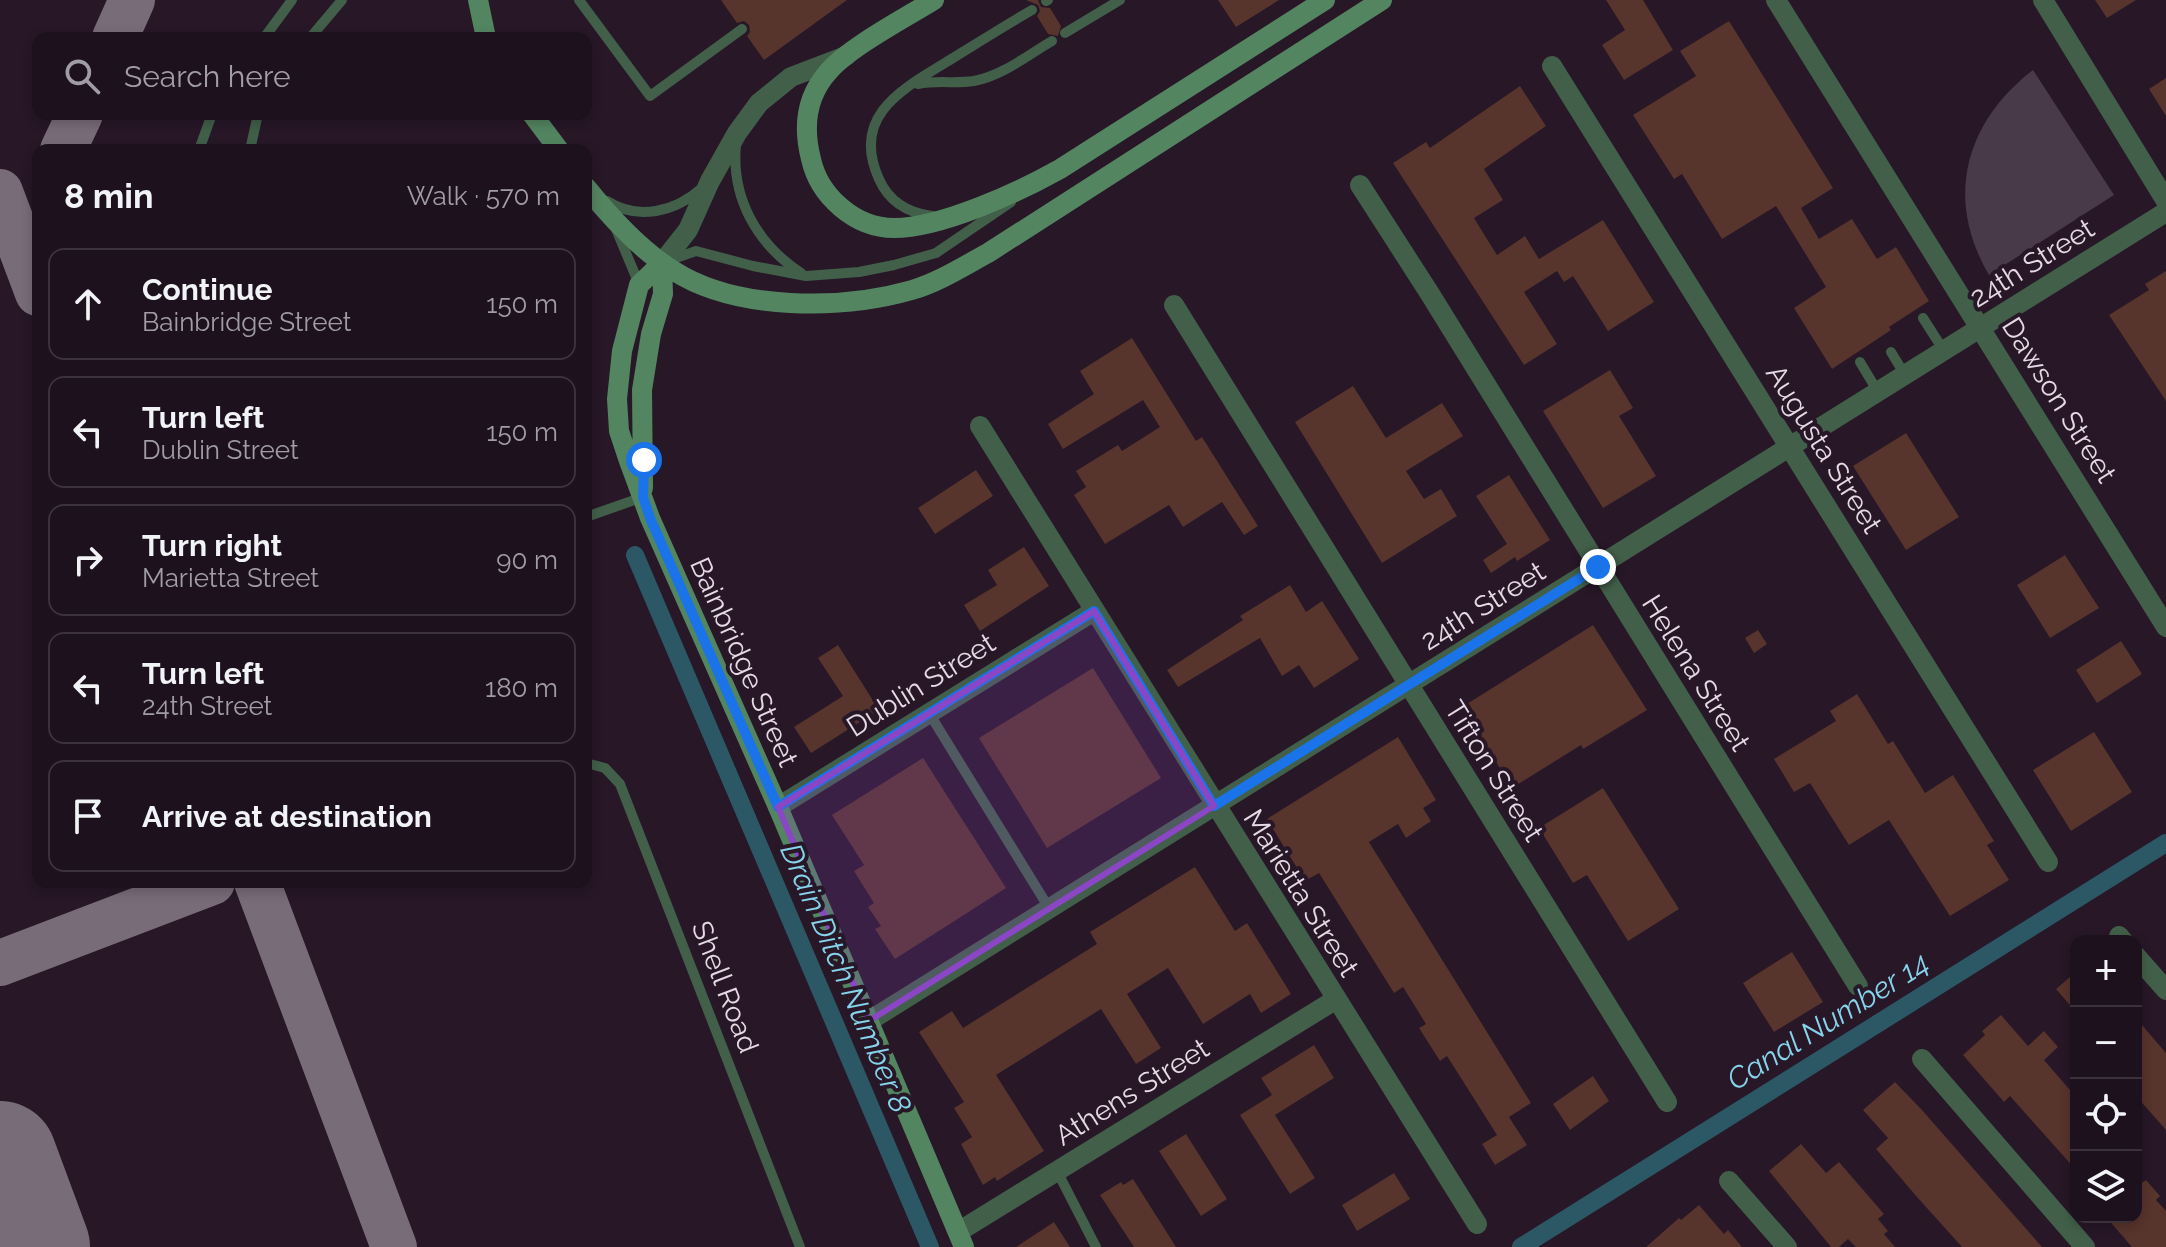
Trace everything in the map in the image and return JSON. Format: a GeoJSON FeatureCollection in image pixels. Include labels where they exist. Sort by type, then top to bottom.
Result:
{"type":"FeatureCollection","features":[{"type":"Feature","properties":{"kind":"main road"},"geometry":{"type":"LineString","coordinates":[[478,0],[485,32]]}},
{"type":"Feature","properties":{"kind":"main road"},"geometry":{"type":"LineString","coordinates":[[934,0],[847,55],[828,72],[807,115],[806,131],[812,165],[828,194],[844,211],[878,227],[919,225],[950,216],[996,201],[1046,178],[1325,0]]}},
{"type":"Feature","properties":{"kind":"main road"},"geometry":{"type":"LineString","coordinates":[[592,194],[611,216],[662,263],[706,286],[774,301],[855,301],[914,289],[934,282],[988,253],[1382,0]]}},
{"type":"Feature","properties":{"kind":"main road"},"geometry":{"type":"LineString","coordinates":[[536,120],[554,144]]}},
{"type":"Feature","properties":{"kind":"main road"},"geometry":{"type":"LineString","coordinates":[[639,285],[662,263]]}},
{"type":"Feature","properties":{"kind":"main road","name":"Bainbridge Street"},"geometry":{"type":"LineString","coordinates":[[643,497],[642,390],[651,334],[663,294],[662,263]]}},
{"type":"Feature","properties":{"kind":"main road","name":"Bainbridge Street"},"geometry":{"type":"LineString","coordinates":[[639,285],[622,351],[618,389],[619,431],[650,518],[778,807],[961,1239]]}},
{"type":"Feature","properties":{"kind":"street","name":"Dawson Street"},"geometry":{"type":"LineString","coordinates":[[1776,0],[2166,627]]}},
{"type":"Feature","properties":{"kind":"street"},"geometry":{"type":"LineString","coordinates":[[2043,0],[2166,201]]}},
{"type":"Feature","properties":{"kind":"street"},"geometry":{"type":"LineString","coordinates":[[662,263],[688,230],[710,181],[737,133],[759,103],[778,86],[813,67],[847,55]]}},
{"type":"Feature","properties":{"kind":"street","name":"Augusta Street"},"geometry":{"type":"LineString","coordinates":[[1552,66],[2048,862]]}},
{"type":"Feature","properties":{"kind":"street","name":"Helena Street"},"geometry":{"type":"LineString","coordinates":[[1360,185],[1858,986]]}},
{"type":"Feature","properties":{"kind":"street","name":"24th Street"},"geometry":{"type":"LineString","coordinates":[[869,1021],[2166,212]]}},
{"type":"Feature","properties":{"kind":"street","name":"Tifton Street"},"geometry":{"type":"LineString","coordinates":[[1174,305],[1667,1102]]}},
{"type":"Feature","properties":{"kind":"street","name":"Marietta Street"},"geometry":{"type":"LineString","coordinates":[[980,426],[1477,1224]]}},
{"type":"Feature","properties":{"kind":"street","name":"Dublin Street"},"geometry":{"type":"LineString","coordinates":[[778,807],[1094,611]]}},
{"type":"Feature","properties":{"kind":"street"},"geometry":{"type":"LineString","coordinates":[[2142,963],[2166,990]]}},
{"type":"Feature","properties":{"kind":"street","name":"Athens Street"},"geometry":{"type":"LineString","coordinates":[[961,1239],[1057,1171],[1335,1000]]}},
{"type":"Feature","properties":{"kind":"street"},"geometry":{"type":"LineString","coordinates":[[1922,1059],[2085,1247]]}},
{"type":"Feature","properties":{"kind":"street"},"geometry":{"type":"LineString","coordinates":[[1729,1181],[1787,1247]]}},
{"type":"Feature","properties":{"kind":"lane"},"geometry":{"type":"LineString","coordinates":[[268,32],[292,0]]}},
{"type":"Feature","properties":{"kind":"lane"},"geometry":{"type":"LineString","coordinates":[[315,32],[342,0]]}},
{"type":"Feature","properties":{"kind":"lane"},"geometry":{"type":"LineString","coordinates":[[579,0],[650,96],[742,29]]}},
{"type":"Feature","properties":{"kind":"lane"},"geometry":{"type":"LineString","coordinates":[[1065,33],[1120,0]]}},
{"type":"Feature","properties":{"kind":"lane"},"geometry":{"type":"LineString","coordinates":[[950,216],[930,216],[904,208],[892,199],[876,172],[871,141],[875,125],[889,101],[904,87],[1032,10]]}},
{"type":"Feature","properties":{"kind":"lane"},"geometry":{"type":"LineString","coordinates":[[904,87],[932,81],[966,82],[987,77],[1052,41]]}},
{"type":"Feature","properties":{"kind":"lane"},"geometry":{"type":"LineString","coordinates":[[201,144],[210,120]]}},
{"type":"Feature","properties":{"kind":"lane"},"geometry":{"type":"LineString","coordinates":[[251,144],[257,120]]}},
{"type":"Feature","properties":{"kind":"lane"},"geometry":{"type":"LineString","coordinates":[[737,133],[734,167],[738,191],[748,216],[781,260],[806,276]]}},
{"type":"Feature","properties":{"kind":"lane"},"geometry":{"type":"LineString","coordinates":[[662,263],[696,251],[806,276],[859,272],[936,253],[1046,178]]}},
{"type":"Feature","properties":{"kind":"lane"},"geometry":{"type":"LineString","coordinates":[[592,191],[622,210],[646,213],[681,203],[710,181]]}},
{"type":"Feature","properties":{"kind":"lane"},"geometry":{"type":"LineString","coordinates":[[611,216],[639,285]]}},
{"type":"Feature","properties":{"kind":"lane"},"geometry":{"type":"LineString","coordinates":[[1923,318],[1944,351]]}},
{"type":"Feature","properties":{"kind":"lane"},"geometry":{"type":"LineString","coordinates":[[1891,352],[1905,375]]}},
{"type":"Feature","properties":{"kind":"lane"},"geometry":{"type":"LineString","coordinates":[[1860,362],[1878,392]]}},
{"type":"Feature","properties":{"kind":"lane"},"geometry":{"type":"LineString","coordinates":[[618,389],[642,390]]}},
{"type":"Feature","properties":{"kind":"lane"},"geometry":{"type":"LineString","coordinates":[[592,515],[643,497]]}},
{"type":"Feature","properties":{"kind":"lane"},"geometry":{"type":"LineString","coordinates":[[929,713],[1049,908]]}},
{"type":"Feature","properties":{"kind":"lane","name":"Shell Road"},"geometry":{"type":"LineString","coordinates":[[592,765],[605,768],[620,784],[800,1247]]}},
{"type":"Feature","properties":{"kind":"lane"},"geometry":{"type":"LineString","coordinates":[[1057,1171],[1096,1247]]}},
{"type":"Feature","properties":{"kind":"highlighted area"},"geometry":{"type":"Polygon","coordinates":[[[1094,611],[1214,806],[869,1021],[778,807],[1094,611]]]}},
{"type":"Feature","properties":{"kind":"shaded area"},"geometry":{"type":"Polygon","coordinates":[[[2033,70],[2114,195],[1989,275],[1975,247],[1967,218],[1965,190],[1969,164],[1977,138],[1991,113],[2033,70]]]}},
{"type":"Feature","properties":{"kind":"building"},"geometry":{"type":"Polygon","coordinates":[[[721,0],[847,0],[764,60],[747,36],[749,25],[744,21],[737,23],[721,0]]]}},
{"type":"Feature","properties":{"kind":"building"},"geometry":{"type":"Polygon","coordinates":[[[1026,0],[1038,0],[1041,7],[1050,8],[1061,26],[1058,36],[1048,34],[1037,16],[1040,11],[1038,5],[1026,0]]]}},
{"type":"Feature","properties":{"kind":"building"},"geometry":{"type":"Polygon","coordinates":[[[1218,0],[1279,0],[1236,27],[1218,0]]]}},
{"type":"Feature","properties":{"kind":"building"},"geometry":{"type":"Polygon","coordinates":[[[1606,0],[1643,0],[1673,50],[1624,80],[1602,45],[1625,30],[1606,0]]]}},
{"type":"Feature","properties":{"kind":"building"},"geometry":{"type":"Polygon","coordinates":[[[2095,0],[2136,0],[2107,18],[2095,0]]]}},
{"type":"Feature","properties":{"kind":"building"},"geometry":{"type":"Polygon","coordinates":[[[1729,21],[1833,188],[1801,208],[1819,239],[1852,219],[1877,259],[1896,247],[1929,301],[1832,369],[1794,308],[1826,287],[1776,206],[1722,239],[1682,174],[1674,179],[1633,115],[1696,76],[1680,51],[1729,21]]]}},
{"type":"Feature","properties":{"kind":"building"},"geometry":{"type":"Polygon","coordinates":[[[2166,78],[2166,116],[2149,89],[2166,78]]]}},
{"type":"Feature","properties":{"kind":"building"},"geometry":{"type":"Polygon","coordinates":[[[1520,86],[1546,126],[1484,169],[1503,200],[1474,218],[1482,231],[1497,255],[1525,236],[1539,259],[1603,220],[1654,302],[1608,331],[1573,276],[1564,282],[1557,271],[1524,292],[1557,344],[1524,365],[1393,163],[1426,142],[1430,148],[1520,86]]]}},
{"type":"Feature","properties":{"kind":"building"},"geometry":{"type":"Polygon","coordinates":[[[2166,271],[2166,401],[2109,315],[2149,290],[2145,284],[2166,271]]]}},
{"type":"Feature","properties":{"kind":"building"},"geometry":{"type":"Polygon","coordinates":[[[1132,338],[1196,441],[1202,437],[1258,526],[1244,535],[1222,502],[1183,527],[1169,505],[1105,544],[1074,495],[1086,487],[1076,471],[1118,445],[1122,451],[1160,427],[1143,400],[1063,449],[1048,424],[1094,394],[1080,371],[1132,338]]]}},
{"type":"Feature","properties":{"kind":"building"},"geometry":{"type":"Polygon","coordinates":[[[1610,370],[1633,408],[1619,416],[1656,476],[1603,508],[1543,411],[1610,370]]]}},
{"type":"Feature","properties":{"kind":"building"},"geometry":{"type":"Polygon","coordinates":[[[1353,386],[1386,438],[1442,403],[1463,436],[1406,471],[1424,499],[1441,489],[1457,516],[1382,563],[1295,422],[1353,386]]]}},
{"type":"Feature","properties":{"kind":"building"},"geometry":{"type":"Polygon","coordinates":[[[1906,433],[1959,517],[1906,550],[1853,466],[1906,433]]]}},
{"type":"Feature","properties":{"kind":"building"},"geometry":{"type":"Polygon","coordinates":[[[976,470],[993,496],[935,534],[918,508],[976,470]]]}},
{"type":"Feature","properties":{"kind":"building"},"geometry":{"type":"Polygon","coordinates":[[[1509,475],[1550,540],[1491,573],[1483,560],[1507,544],[1476,496],[1509,475]]]}},
{"type":"Feature","properties":{"kind":"building"},"geometry":{"type":"Polygon","coordinates":[[[1024,547],[1049,586],[980,631],[964,605],[997,585],[988,570],[1024,547]]]}},
{"type":"Feature","properties":{"kind":"building"},"geometry":{"type":"Polygon","coordinates":[[[2065,555],[2099,608],[2050,638],[2017,585],[2065,555]]]}},
{"type":"Feature","properties":{"kind":"building"},"geometry":{"type":"Polygon","coordinates":[[[1290,585],[1306,612],[1322,601],[1359,659],[1314,688],[1299,665],[1282,676],[1260,638],[1178,687],[1167,670],[1243,620],[1240,616],[1290,585]]]}},
{"type":"Feature","properties":{"kind":"building"},"geometry":{"type":"Polygon","coordinates":[[[1593,625],[1647,710],[1583,749],[1581,745],[1512,788],[1462,707],[1593,625]]]}},
{"type":"Feature","properties":{"kind":"building"},"geometry":{"type":"Polygon","coordinates":[[[1758,630],[1767,644],[1754,653],[1745,638],[1758,630]]]}},
{"type":"Feature","properties":{"kind":"building"},"geometry":{"type":"Polygon","coordinates":[[[2121,641],[2142,674],[2097,703],[2076,670],[2121,641]]]}},
{"type":"Feature","properties":{"kind":"building"},"geometry":{"type":"Polygon","coordinates":[[[838,645],[879,710],[811,753],[794,727],[843,696],[818,658],[838,645]]]}},
{"type":"Feature","properties":{"kind":"building"},"geometry":{"type":"Polygon","coordinates":[[[1093,668],[1161,778],[1047,848],[979,738],[1093,668]]]}},
{"type":"Feature","properties":{"kind":"building"},"geometry":{"type":"Polygon","coordinates":[[[1857,694],[1888,744],[1893,741],[1925,793],[1953,775],[1994,841],[1987,845],[2009,880],[1950,916],[1889,820],[1849,845],[1810,783],[1794,792],[1774,759],[1836,721],[1830,711],[1857,694]]]}},
{"type":"Feature","properties":{"kind":"building"},"geometry":{"type":"Polygon","coordinates":[[[2094,732],[2132,792],[2071,831],[2033,770],[2094,732]]]}},
{"type":"Feature","properties":{"kind":"building"},"geometry":{"type":"Polygon","coordinates":[[[1398,737],[1436,800],[1423,808],[1431,821],[1406,838],[1398,824],[1369,842],[1531,1103],[1509,1117],[1527,1145],[1495,1165],[1482,1144],[1497,1135],[1447,1056],[1440,1061],[1419,1028],[1426,1024],[1403,987],[1394,993],[1319,873],[1305,881],[1267,819],[1398,737]]]}},
{"type":"Feature","properties":{"kind":"building"},"geometry":{"type":"Polygon","coordinates":[[[923,758],[1006,888],[895,959],[875,929],[881,926],[868,907],[874,903],[854,871],[864,865],[832,815],[923,758]]]}},
{"type":"Feature","properties":{"kind":"building"},"geometry":{"type":"Polygon","coordinates":[[[1603,788],[1679,909],[1628,941],[1587,875],[1573,883],[1539,828],[1603,788]]]}},
{"type":"Feature","properties":{"kind":"building"},"geometry":{"type":"Polygon","coordinates":[[[1195,867],[1235,931],[1247,923],[1291,994],[1261,1013],[1250,994],[1203,1024],[1168,968],[1127,994],[1161,1048],[1136,1064],[1101,1009],[996,1075],[1044,1151],[997,1181],[995,1177],[983,1185],[961,1144],[972,1137],[954,1108],[964,1102],[919,1032],[952,1011],[963,1028],[1097,944],[1090,932],[1195,867]]]}},
{"type":"Feature","properties":{"kind":"building"},"geometry":{"type":"Polygon","coordinates":[[[1792,952],[1823,1002],[1774,1032],[1743,983],[1792,952]]]}},
{"type":"Feature","properties":{"kind":"building"},"geometry":{"type":"Polygon","coordinates":[[[2070,977],[2070,1005],[2056,989],[2070,977]]]}},
{"type":"Feature","properties":{"kind":"building"},"geometry":{"type":"Polygon","coordinates":[[[2001,1015],[2028,1046],[2044,1031],[2058,1047],[2044,1060],[2070,1090],[2070,1163],[2010,1096],[2004,1102],[1963,1055],[1985,1035],[1982,1031],[2001,1015]]]}},
{"type":"Feature","properties":{"kind":"building"},"geometry":{"type":"Polygon","coordinates":[[[2142,1025],[2166,1053],[2166,1130],[2142,1103],[2142,1025]]]}},
{"type":"Feature","properties":{"kind":"building"},"geometry":{"type":"Polygon","coordinates":[[[1314,1045],[1334,1078],[1275,1115],[1315,1178],[1290,1194],[1240,1115],[1272,1095],[1261,1078],[1314,1045]]]}},
{"type":"Feature","properties":{"kind":"building"},"geometry":{"type":"Polygon","coordinates":[[[1593,1076],[1609,1101],[1570,1130],[1553,1104],[1593,1076]]]}},
{"type":"Feature","properties":{"kind":"building"},"geometry":{"type":"Polygon","coordinates":[[[1895,1082],[2042,1247],[1962,1247],[1917,1197],[1876,1149],[1888,1138],[1863,1110],[1895,1082]]]}},
{"type":"Feature","properties":{"kind":"building"},"geometry":{"type":"Polygon","coordinates":[[[1186,1134],[1227,1199],[1201,1216],[1159,1151],[1186,1134]]]}},
{"type":"Feature","properties":{"kind":"building"},"geometry":{"type":"Polygon","coordinates":[[[1801,1144],[1826,1173],[1839,1162],[1884,1214],[1878,1219],[1888,1231],[1884,1234],[1895,1247],[1856,1247],[1848,1239],[1839,1247],[1831,1247],[1769,1171],[1801,1144]]]}},
{"type":"Feature","properties":{"kind":"building"},"geometry":{"type":"Polygon","coordinates":[[[1394,1173],[1410,1199],[1357,1231],[1342,1205],[1394,1173]]]}},
{"type":"Feature","properties":{"kind":"building"},"geometry":{"type":"Polygon","coordinates":[[[1133,1179],[1176,1247],[1134,1247],[1100,1195],[1121,1182],[1123,1185],[1133,1179]]]}},
{"type":"Feature","properties":{"kind":"building"},"geometry":{"type":"Polygon","coordinates":[[[2146,1180],[2160,1196],[2156,1200],[2166,1211],[2166,1247],[2132,1247],[2111,1223],[2142,1223],[2142,1183],[2146,1180]]]}},
{"type":"Feature","properties":{"kind":"building"},"geometry":{"type":"Polygon","coordinates":[[[1699,1205],[1724,1234],[1728,1230],[1742,1247],[1646,1247],[1679,1218],[1681,1220],[1699,1205]]]}},
{"type":"Feature","properties":{"kind":"building"},"geometry":{"type":"Polygon","coordinates":[[[1054,1222],[1070,1247],[1016,1247],[1054,1222]]]}},
{"type":"Feature","properties":{"kind":"waterway","name":"Drain Ditch Number 8"},"geometry":{"type":"LineString","coordinates":[[635,555],[930,1247]]}},
{"type":"Feature","properties":{"kind":"waterway","name":"Canal Number 14"},"geometry":{"type":"LineString","coordinates":[[1521,1247],[2166,843]]}},
{"type":"Feature","properties":{"kind":"taxiway"},"geometry":{"type":"LineString","coordinates":[[118,32],[132,0]]}},
{"type":"Feature","properties":{"kind":"taxiway"},"geometry":{"type":"LineString","coordinates":[[66,144],[77,120]]}},
{"type":"Feature","properties":{"kind":"taxiway"},"geometry":{"type":"LineString","coordinates":[[0,192],[32,277]]}},
{"type":"Feature","properties":{"kind":"taxiway"},"geometry":{"type":"LineString","coordinates":[[0,963],[196,888]]}},
{"type":"Feature","properties":{"kind":"taxiway"},"geometry":{"type":"LineString","coordinates":[[259,888],[394,1247]]}},
{"type":"Feature","properties":{"kind":"runway"},"geometry":{"type":"LineString","coordinates":[[0,1158],[33,1247]]}},
{"type":"Feature","properties":{"kind":"route"},"geometry":{"type":"LineString","coordinates":[[644,460],[643,497],[650,518],[778,807],[1094,611],[1214,806],[1598,567]]}}]}
